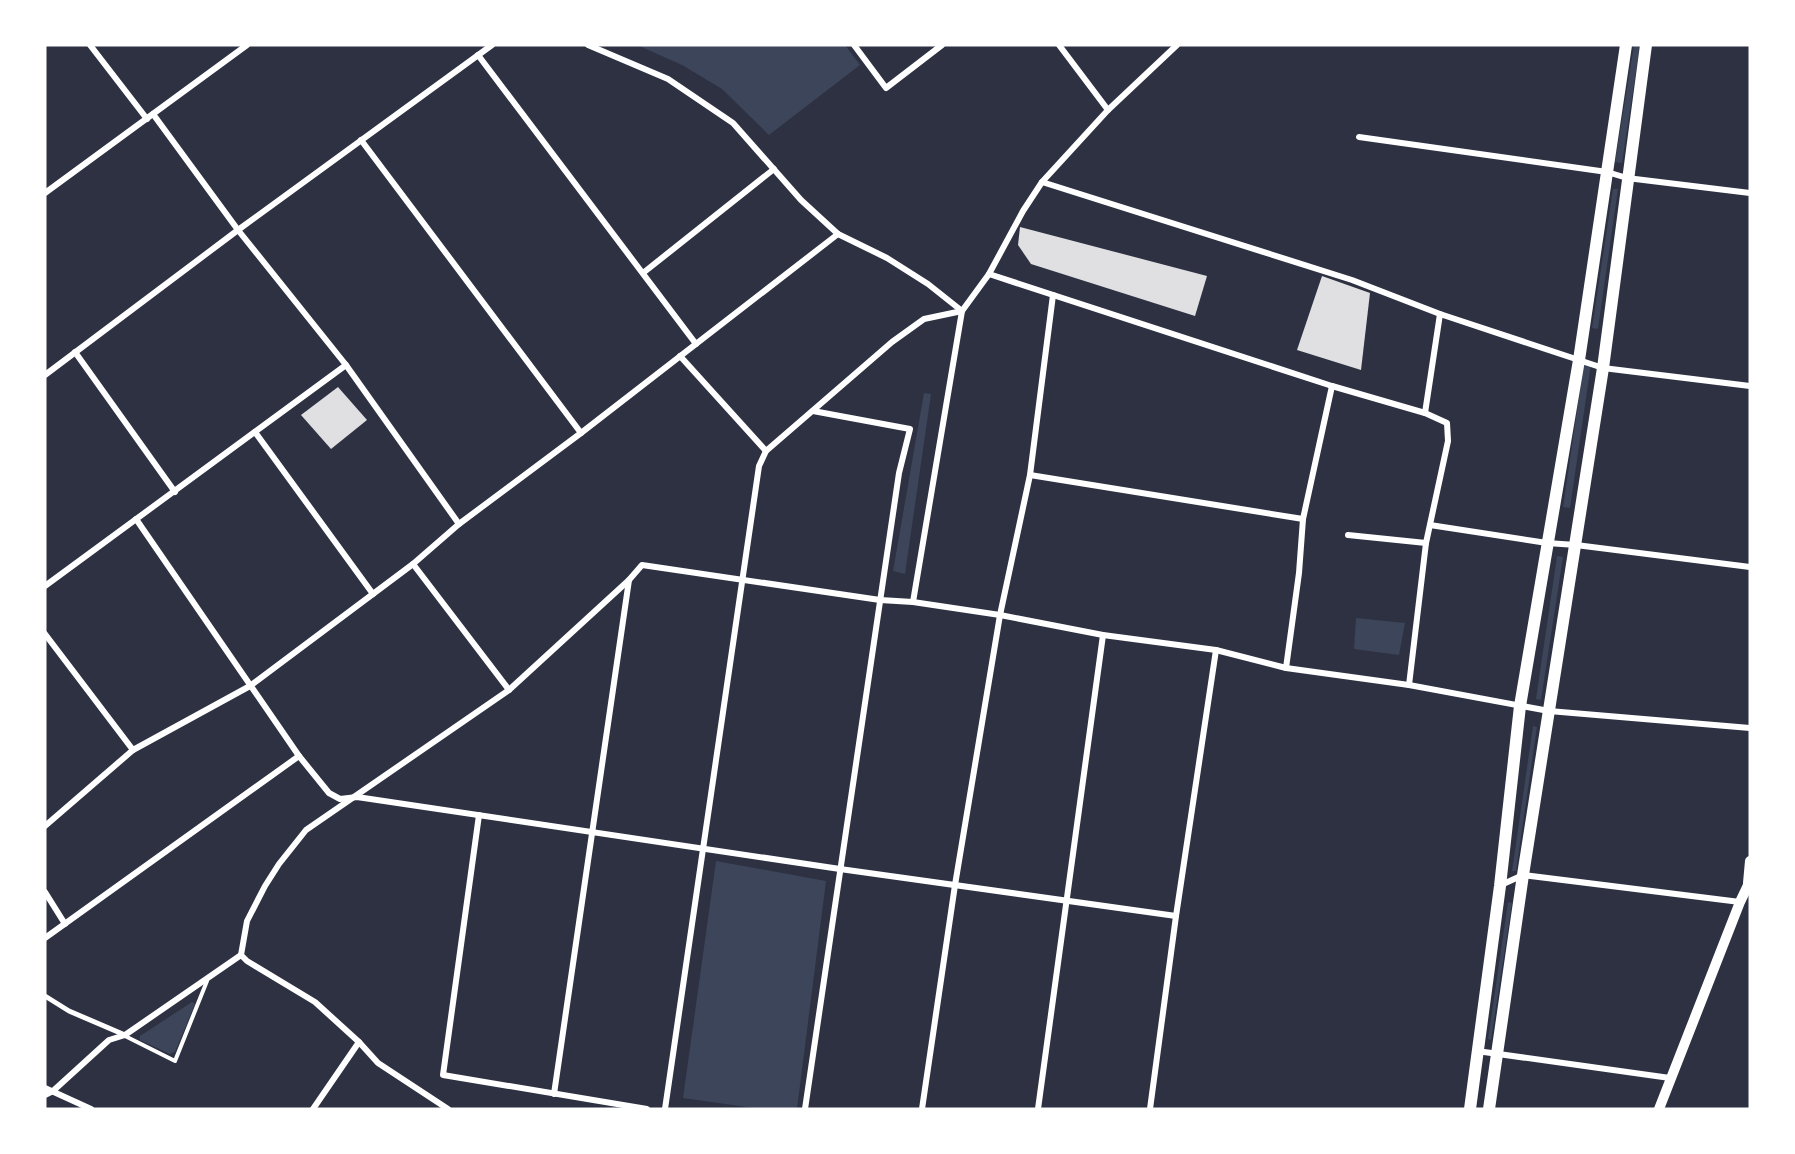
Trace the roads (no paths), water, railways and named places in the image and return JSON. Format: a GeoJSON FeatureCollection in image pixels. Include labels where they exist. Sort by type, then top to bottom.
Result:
{"type":"FeatureCollection","features":[{"type":"Feature","properties":{"kind":"main road"},"geometry":{"type":"LineString","coordinates":[[1470,1109],[1500,886],[1520,706],[1579,360],[1626,45]]}},
{"type":"Feature","properties":{"kind":"main road"},"geometry":{"type":"LineString","coordinates":[[1489,1109],[1522,875],[1603,368],[1646,45]]}},
{"type":"Feature","properties":{"kind":"street"},"geometry":{"type":"LineString","coordinates":[[90,45],[147,119]]}},
{"type":"Feature","properties":{"kind":"street"},"geometry":{"type":"LineString","coordinates":[[45,193],[247,45]]}},
{"type":"Feature","properties":{"kind":"street"},"geometry":{"type":"LineString","coordinates":[[45,375],[238,230],[492,45]]}},
{"type":"Feature","properties":{"kind":"street"},"geometry":{"type":"LineString","coordinates":[[588,45],[668,79],[733,123],[801,200],[838,234],[887,258],[928,284],[962,311]]}},
{"type":"Feature","properties":{"kind":"street"},"geometry":{"type":"LineString","coordinates":[[854,45],[886,88],[942,45]]}},
{"type":"Feature","properties":{"kind":"street"},"geometry":{"type":"LineString","coordinates":[[1059,45],[1108,110]]}},
{"type":"Feature","properties":{"kind":"street"},"geometry":{"type":"LineString","coordinates":[[913,602],[962,311],[989,274],[1023,211],[1042,182],[1108,110],[1177,45]]}},
{"type":"Feature","properties":{"kind":"street"},"geometry":{"type":"LineString","coordinates":[[478,55],[696,344]]}},
{"type":"Feature","properties":{"kind":"street"},"geometry":{"type":"LineString","coordinates":[[153,114],[238,230],[346,365],[459,524]]}},
{"type":"Feature","properties":{"kind":"street"},"geometry":{"type":"LineString","coordinates":[[1359,137],[1606,172],[1627,178],[1750,193]]}},
{"type":"Feature","properties":{"kind":"street"},"geometry":{"type":"LineString","coordinates":[[361,140],[581,433]]}},
{"type":"Feature","properties":{"kind":"street"},"geometry":{"type":"LineString","coordinates":[[643,273],[774,169]]}},
{"type":"Feature","properties":{"kind":"street"},"geometry":{"type":"LineString","coordinates":[[1042,182],[1352,280],[1440,314],[1603,368],[1750,386]]}},
{"type":"Feature","properties":{"kind":"street"},"geometry":{"type":"LineString","coordinates":[[45,826],[133,750],[250,686],[413,564],[459,524],[581,433],[838,234]]}},
{"type":"Feature","properties":{"kind":"street"},"geometry":{"type":"LineString","coordinates":[[989,274],[1332,386],[1425,413],[1446,423],[1448,441],[1426,543],[1408,685]]}},
{"type":"Feature","properties":{"kind":"street"},"geometry":{"type":"LineString","coordinates":[[922,1109],[955,885],[1000,615],[1030,475],[1053,295]]}},
{"type":"Feature","properties":{"kind":"street"},"geometry":{"type":"LineString","coordinates":[[664,1109],[759,466],[766,451],[892,342],[924,319],[962,311]]}},
{"type":"Feature","properties":{"kind":"street"},"geometry":{"type":"LineString","coordinates":[[1425,413],[1440,314]]}},
{"type":"Feature","properties":{"kind":"street"},"geometry":{"type":"LineString","coordinates":[[75,352],[175,492]]}},
{"type":"Feature","properties":{"kind":"street"},"geometry":{"type":"LineString","coordinates":[[680,356],[766,451]]}},
{"type":"Feature","properties":{"kind":"street"},"geometry":{"type":"LineString","coordinates":[[45,586],[346,365]]}},
{"type":"Feature","properties":{"kind":"street"},"geometry":{"type":"LineString","coordinates":[[1286,668],[1299,573],[1303,519],[1332,386]]}},
{"type":"Feature","properties":{"kind":"street"},"geometry":{"type":"LineString","coordinates":[[805,1109],[899,473],[910,429],[813,411]]}},
{"type":"Feature","properties":{"kind":"street"},"geometry":{"type":"LineString","coordinates":[[255,432],[373,594]]}},
{"type":"Feature","properties":{"kind":"street"},"geometry":{"type":"LineString","coordinates":[[1030,475],[1303,519]]}},
{"type":"Feature","properties":{"kind":"street"},"geometry":{"type":"LineString","coordinates":[[136,519],[299,756],[329,794],[340,799],[357,797],[840,869],[1176,916]]}},
{"type":"Feature","properties":{"kind":"street"},"geometry":{"type":"LineString","coordinates":[[1430,525],[1547,543],[1750,567]]}},
{"type":"Feature","properties":{"kind":"street"},"geometry":{"type":"LineString","coordinates":[[1348,535],[1426,543]]}},
{"type":"Feature","properties":{"kind":"street"},"geometry":{"type":"LineString","coordinates":[[413,564],[509,690]]}},
{"type":"Feature","properties":{"kind":"street"},"geometry":{"type":"LineString","coordinates":[[45,1095],[53,1091],[108,1040],[125,1035],[240,955],[247,921],[265,886],[306,830],[509,690],[629,580],[642,565],[1000,615],[1103,635],[1216,650],[1286,668],[1408,685],[1549,711],[1750,728]]}},
{"type":"Feature","properties":{"kind":"street"},"geometry":{"type":"LineString","coordinates":[[554,1094],[629,580]]}},
{"type":"Feature","properties":{"kind":"street"},"geometry":{"type":"LineString","coordinates":[[45,634],[133,750]]}},
{"type":"Feature","properties":{"kind":"street"},"geometry":{"type":"LineString","coordinates":[[1038,1109],[1103,635]]}},
{"type":"Feature","properties":{"kind":"street"},"geometry":{"type":"LineString","coordinates":[[1150,1109],[1216,650]]}},
{"type":"Feature","properties":{"kind":"street"},"geometry":{"type":"LineString","coordinates":[[45,938],[299,756]]}},
{"type":"Feature","properties":{"kind":"street"},"geometry":{"type":"LineString","coordinates":[[479,815],[443,1075],[647,1109]]}},
{"type":"Feature","properties":{"kind":"street"},"geometry":{"type":"LineString","coordinates":[[1659,1109],[1749,882],[1750,861]]}},
{"type":"Feature","properties":{"kind":"street"},"geometry":{"type":"LineString","coordinates":[[1500,886],[1522,875],[1740,902]]}},
{"type":"Feature","properties":{"kind":"street"},"geometry":{"type":"LineString","coordinates":[[45,892],[65,924]]}},
{"type":"Feature","properties":{"kind":"street"},"geometry":{"type":"LineString","coordinates":[[240,955],[279,982],[315,1002],[359,1042],[378,1063],[448,1109]]}},
{"type":"Feature","properties":{"kind":"street"},"geometry":{"type":"LineString","coordinates":[[45,996],[69,1011],[125,1035]]}},
{"type":"Feature","properties":{"kind":"street"},"geometry":{"type":"LineString","coordinates":[[313,1109],[359,1042]]}},
{"type":"Feature","properties":{"kind":"street"},"geometry":{"type":"LineString","coordinates":[[1478,1051],[1670,1078]]}},
{"type":"Feature","properties":{"kind":"street"},"geometry":{"type":"LineString","coordinates":[[45,1088],[91,1109]]}},
{"type":"Feature","properties":{"kind":"lane"},"geometry":{"type":"LineString","coordinates":[[125,1035],[175,1061],[207,980]]}}]}
